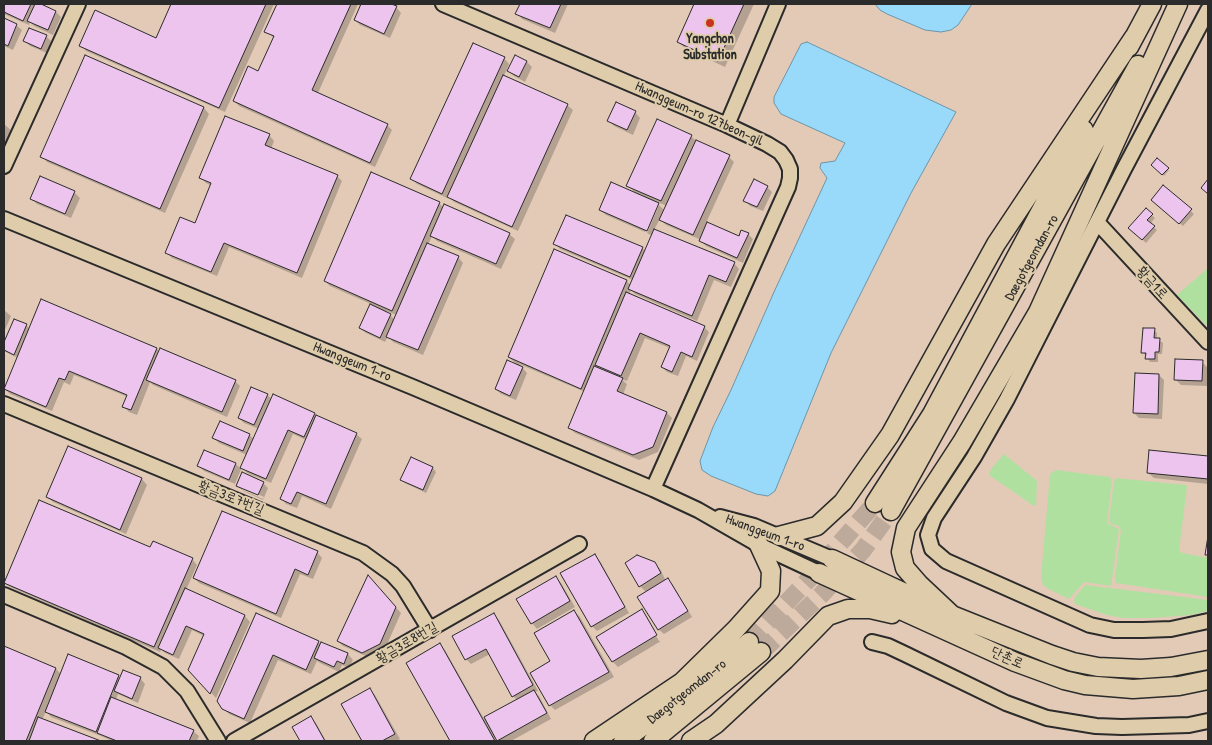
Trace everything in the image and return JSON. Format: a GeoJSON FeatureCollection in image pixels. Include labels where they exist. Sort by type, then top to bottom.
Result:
{"type":"FeatureCollection","features":[{"type":"Feature","properties":{"kind":"main road","name":"Daegotgeomdan-ro"},"geometry":{"type":"LineString","coordinates":[[875,503],[932,414],[1152,4]]}},
{"type":"Feature","properties":{"kind":"main road","name":"Daegotgeomdan-ro"},"geometry":{"type":"LineString","coordinates":[[891,510],[1171,4]]}},
{"type":"Feature","properties":{"kind":"main road"},"geometry":{"type":"LineString","coordinates":[[952,615],[905,568],[901,552],[906,528],[962,442],[1038,312],[1049,302],[1178,4]]}},
{"type":"Feature","properties":{"kind":"main road"},"geometry":{"type":"LineString","coordinates":[[779,536],[817,526],[844,502],[890,435],[996,244],[1134,37]]}},
{"type":"Feature","properties":{"kind":"main road"},"geometry":{"type":"LineString","coordinates":[[594,741],[682,682],[736,629],[770,591],[771,571],[759,545]]}},
{"type":"Feature","properties":{"kind":"main road","name":"단촌로"},"geometry":{"type":"LineString","coordinates":[[832,559],[952,615],[1073,662],[1098,667],[1141,669],[1171,667],[1208,660]]}},
{"type":"Feature","properties":{"kind":"main road","name":"단촌로"},"geometry":{"type":"LineString","coordinates":[[819,573],[1045,674],[1084,685],[1141,689],[1179,686],[1208,680]]}},
{"type":"Feature","properties":{"kind":"main road"},"geometry":{"type":"LineString","coordinates":[[691,741],[716,724],[785,660],[828,616],[848,609],[870,609],[934,624]]}},
{"type":"Feature","properties":{"kind":"main road","name":"Daegotgeomdan-ro"},"geometry":{"type":"LineString","coordinates":[[623,741],[709,677],[755,647],[653,741]]}},
{"type":"Feature","properties":{"kind":"street"},"geometry":{"type":"LineString","coordinates":[[4,166],[78,4]]}},
{"type":"Feature","properties":{"kind":"street","name":"Hwanggeum-ro 127beon-gil"},"geometry":{"type":"LineString","coordinates":[[443,4],[727,125],[767,144],[780,152],[790,169],[790,178],[781,203],[748,273],[653,489]]}},
{"type":"Feature","properties":{"kind":"street"},"geometry":{"type":"LineString","coordinates":[[727,125],[778,4]]}},
{"type":"Feature","properties":{"kind":"street"},"geometry":{"type":"LineString","coordinates":[[1208,13],[1124,169],[1098,222],[1049,302],[996,421],[930,527],[928,535],[932,549],[946,561],[1090,625],[1114,630],[1143,630],[1186,627],[1208,621]]}},
{"type":"Feature","properties":{"kind":"street","name":"Hwanggeum 1-ro"},"geometry":{"type":"LineString","coordinates":[[4,219],[415,388],[653,489],[698,510],[759,545],[819,573]]}},
{"type":"Feature","properties":{"kind":"street","name":"황금1로"},"geometry":{"type":"LineString","coordinates":[[1098,222],[1208,342]]}},
{"type":"Feature","properties":{"kind":"street","name":"황금3로7번길"},"geometry":{"type":"LineString","coordinates":[[5,406],[363,553],[392,574],[403,586],[430,630]]}},
{"type":"Feature","properties":{"kind":"street","name":"Hwanggeum 1-ro"},"geometry":{"type":"LineString","coordinates":[[698,510],[754,526],[832,559]]}},
{"type":"Feature","properties":{"kind":"street","name":"황금3로8번길"},"geometry":{"type":"LineString","coordinates":[[234,741],[579,544]]}},
{"type":"Feature","properties":{"kind":"street"},"geometry":{"type":"LineString","coordinates":[[4,595],[126,647],[163,667],[187,692],[218,741]]}},
{"type":"Feature","properties":{"kind":"street"},"geometry":{"type":"LineString","coordinates":[[872,642],[888,646],[1006,704],[1047,718],[1096,726],[1122,727],[1181,725],[1208,721]]}},
{"type":"Feature","properties":{"kind":"green space"},"geometry":{"type":"Polygon","coordinates":[[[1208,268],[1208,327],[1177,295],[1208,268]]]}},
{"type":"Feature","properties":{"kind":"green space"},"geometry":{"type":"Polygon","coordinates":[[[1004,454],[1037,481],[1036,505],[1034,506],[989,475],[991,469],[1004,454]]]}},
{"type":"Feature","properties":{"kind":"green space"},"geometry":{"type":"Polygon","coordinates":[[[1056,470],[1110,477],[1112,480],[1107,523],[1119,529],[1111,586],[1084,582],[1069,599],[1043,585],[1041,577],[1050,474],[1056,470]]]}},
{"type":"Feature","properties":{"kind":"green space"},"geometry":{"type":"Polygon","coordinates":[[[1116,478],[1186,485],[1179,550],[1182,553],[1208,558],[1208,597],[1116,583],[1115,577],[1121,531],[1119,526],[1111,524],[1109,520],[1116,478]]]}},
{"type":"Feature","properties":{"kind":"green space"},"geometry":{"type":"Polygon","coordinates":[[[1085,585],[1208,600],[1208,611],[1191,615],[1152,618],[1123,618],[1107,615],[1075,604],[1076,596],[1085,585]]]}},
{"type":"Feature","properties":{"kind":"water"},"geometry":{"type":"Polygon","coordinates":[[[875,4],[972,4],[958,25],[951,30],[941,32],[925,30],[887,14],[875,4]]]}},
{"type":"Feature","properties":{"kind":"water"},"geometry":{"type":"Polygon","coordinates":[[[807,42],[956,112],[911,193],[831,353],[775,491],[768,496],[756,494],[711,476],[702,470],[700,461],[713,427],[827,178],[820,168],[821,163],[835,161],[845,143],[781,114],[774,103],[774,97],[801,44],[807,42]]]}},
{"type":"Feature","properties":{"kind":"building"},"geometry":{"type":"Polygon","coordinates":[[[4,4],[31,4],[23,21],[4,12],[4,4]]]}},
{"type":"Feature","properties":{"kind":"building"},"geometry":{"type":"Polygon","coordinates":[[[35,4],[41,4],[56,11],[48,30],[27,21],[35,4]]]}},
{"type":"Feature","properties":{"kind":"building"},"geometry":{"type":"Polygon","coordinates":[[[171,4],[266,4],[219,108],[79,46],[95,10],[156,38],[171,4]]]}},
{"type":"Feature","properties":{"kind":"building"},"geometry":{"type":"Polygon","coordinates":[[[277,4],[351,4],[312,90],[388,124],[370,163],[233,101],[248,66],[258,71],[274,36],[264,32],[277,4]]]}},
{"type":"Feature","properties":{"kind":"building"},"geometry":{"type":"Polygon","coordinates":[[[361,4],[391,4],[397,6],[384,34],[354,20],[361,4]]]}},
{"type":"Feature","properties":{"kind":"building"},"geometry":{"type":"Polygon","coordinates":[[[520,4],[561,4],[550,28],[515,14],[520,4]]]}},
{"type":"Feature","properties":{"kind":"building","name":"Yangchon Substation"},"geometry":{"type":"Polygon","coordinates":[[[694,4],[744,4],[718,61],[677,42],[694,4]]]}},
{"type":"Feature","properties":{"kind":"building"},"geometry":{"type":"Polygon","coordinates":[[[4,18],[17,24],[8,46],[4,44],[4,18]]]}},
{"type":"Feature","properties":{"kind":"building"},"geometry":{"type":"Polygon","coordinates":[[[29,28],[47,35],[41,49],[23,41],[29,28]]]}},
{"type":"Feature","properties":{"kind":"building"},"geometry":{"type":"Polygon","coordinates":[[[473,43],[505,57],[442,194],[410,179],[473,43]]]}},
{"type":"Feature","properties":{"kind":"building"},"geometry":{"type":"Polygon","coordinates":[[[85,55],[204,107],[160,209],[40,157],[85,55]]]}},
{"type":"Feature","properties":{"kind":"building"},"geometry":{"type":"Polygon","coordinates":[[[515,55],[527,61],[519,77],[507,71],[515,55]]]}},
{"type":"Feature","properties":{"kind":"building"},"geometry":{"type":"Polygon","coordinates":[[[503,75],[568,104],[512,227],[447,197],[503,75]]]}},
{"type":"Feature","properties":{"kind":"building"},"geometry":{"type":"Polygon","coordinates":[[[616,102],[636,111],[627,130],[607,121],[616,102]]]}},
{"type":"Feature","properties":{"kind":"building"},"geometry":{"type":"Polygon","coordinates":[[[225,116],[270,134],[265,145],[338,175],[297,273],[224,243],[211,272],[165,253],[180,217],[195,223],[211,183],[199,178],[225,116]]]}},
{"type":"Feature","properties":{"kind":"building"},"geometry":{"type":"Polygon","coordinates":[[[657,119],[692,135],[661,201],[626,186],[657,119]]]}},
{"type":"Feature","properties":{"kind":"building"},"geometry":{"type":"Polygon","coordinates":[[[696,140],[730,155],[693,235],[659,220],[696,140]]]}},
{"type":"Feature","properties":{"kind":"building"},"geometry":{"type":"Polygon","coordinates":[[[1157,158],[1169,168],[1162,175],[1151,165],[1157,158]]]}},
{"type":"Feature","properties":{"kind":"building"},"geometry":{"type":"Polygon","coordinates":[[[371,172],[440,202],[392,311],[324,281],[371,172]]]}},
{"type":"Feature","properties":{"kind":"building"},"geometry":{"type":"Polygon","coordinates":[[[40,176],[75,191],[65,214],[30,199],[40,176]]]}},
{"type":"Feature","properties":{"kind":"building"},"geometry":{"type":"Polygon","coordinates":[[[754,179],[768,186],[757,207],[743,201],[754,179]]]}},
{"type":"Feature","properties":{"kind":"building"},"geometry":{"type":"Polygon","coordinates":[[[1208,179],[1208,194],[1201,188],[1208,179]]]}},
{"type":"Feature","properties":{"kind":"building"},"geometry":{"type":"Polygon","coordinates":[[[611,182],[659,203],[647,231],[599,210],[611,182]]]}},
{"type":"Feature","properties":{"kind":"building"},"geometry":{"type":"Polygon","coordinates":[[[1163,185],[1192,209],[1179,224],[1151,200],[1163,185]]]}},
{"type":"Feature","properties":{"kind":"building"},"geometry":{"type":"Polygon","coordinates":[[[444,204],[510,233],[496,264],[430,236],[444,204]]]}},
{"type":"Feature","properties":{"kind":"building"},"geometry":{"type":"Polygon","coordinates":[[[1146,208],[1153,214],[1147,220],[1155,226],[1142,240],[1128,228],[1146,208]]]}},
{"type":"Feature","properties":{"kind":"building"},"geometry":{"type":"Polygon","coordinates":[[[566,215],[643,247],[630,277],[553,244],[566,215]]]}},
{"type":"Feature","properties":{"kind":"building"},"geometry":{"type":"Polygon","coordinates":[[[707,222],[739,236],[741,230],[749,233],[737,258],[699,241],[707,222]]]}},
{"type":"Feature","properties":{"kind":"building"},"geometry":{"type":"Polygon","coordinates":[[[654,229],[735,262],[726,282],[709,275],[692,316],[628,289],[654,229]]]}},
{"type":"Feature","properties":{"kind":"building"},"geometry":{"type":"Polygon","coordinates":[[[427,243],[459,256],[418,350],[386,337],[427,243]]]}},
{"type":"Feature","properties":{"kind":"building"},"geometry":{"type":"Polygon","coordinates":[[[554,249],[627,280],[581,389],[508,357],[554,249]]]}},
{"type":"Feature","properties":{"kind":"building"},"geometry":{"type":"Polygon","coordinates":[[[626,292],[705,326],[692,357],[681,352],[672,372],[661,367],[670,346],[640,333],[621,376],[595,365],[626,292]]]}},
{"type":"Feature","properties":{"kind":"building"},"geometry":{"type":"Polygon","coordinates":[[[41,299],[157,348],[131,410],[122,407],[127,395],[69,371],[65,380],[59,378],[46,407],[4,389],[41,299]]]}},
{"type":"Feature","properties":{"kind":"building"},"geometry":{"type":"Polygon","coordinates":[[[370,304],[391,314],[380,338],[359,328],[370,304]]]}},
{"type":"Feature","properties":{"kind":"building"},"geometry":{"type":"Polygon","coordinates":[[[14,319],[27,324],[14,355],[4,350],[4,342],[14,319]]]}},
{"type":"Feature","properties":{"kind":"building"},"geometry":{"type":"Polygon","coordinates":[[[1143,328],[1155,328],[1154,338],[1160,338],[1159,352],[1155,352],[1155,359],[1145,359],[1146,353],[1141,353],[1143,328]]]}},
{"type":"Feature","properties":{"kind":"building"},"geometry":{"type":"Polygon","coordinates":[[[160,348],[236,380],[222,412],[146,380],[160,348]]]}},
{"type":"Feature","properties":{"kind":"building"},"geometry":{"type":"Polygon","coordinates":[[[1175,359],[1203,360],[1202,381],[1174,380],[1175,359]]]}},
{"type":"Feature","properties":{"kind":"building"},"geometry":{"type":"Polygon","coordinates":[[[507,360],[523,367],[510,396],[495,389],[507,360]]]}},
{"type":"Feature","properties":{"kind":"building"},"geometry":{"type":"Polygon","coordinates":[[[594,366],[623,378],[617,391],[667,412],[653,447],[633,455],[568,428],[594,366]]]}},
{"type":"Feature","properties":{"kind":"building"},"geometry":{"type":"Polygon","coordinates":[[[1135,373],[1159,374],[1158,414],[1133,413],[1135,373]]]}},
{"type":"Feature","properties":{"kind":"building"},"geometry":{"type":"Polygon","coordinates":[[[251,387],[268,394],[254,425],[238,418],[251,387]]]}},
{"type":"Feature","properties":{"kind":"building"},"geometry":{"type":"Polygon","coordinates":[[[273,394],[315,413],[304,437],[288,430],[266,479],[240,468],[273,394]]]}},
{"type":"Feature","properties":{"kind":"building"},"geometry":{"type":"Polygon","coordinates":[[[316,415],[357,433],[326,504],[297,492],[291,504],[280,499],[316,415]]]}},
{"type":"Feature","properties":{"kind":"building"},"geometry":{"type":"Polygon","coordinates":[[[220,421],[250,434],[243,451],[212,438],[220,421]]]}},
{"type":"Feature","properties":{"kind":"building"},"geometry":{"type":"Polygon","coordinates":[[[68,446],[142,478],[120,530],[46,497],[68,446]]]}},
{"type":"Feature","properties":{"kind":"building"},"geometry":{"type":"Polygon","coordinates":[[[204,450],[236,463],[229,480],[197,466],[204,450]]]}},
{"type":"Feature","properties":{"kind":"building"},"geometry":{"type":"Polygon","coordinates":[[[1149,450],[1208,456],[1208,479],[1147,473],[1149,450]]]}},
{"type":"Feature","properties":{"kind":"building"},"geometry":{"type":"Polygon","coordinates":[[[411,457],[433,467],[423,490],[400,480],[411,457]]]}},
{"type":"Feature","properties":{"kind":"building"},"geometry":{"type":"Polygon","coordinates":[[[242,472],[264,482],[258,495],[236,486],[242,472]]]}},
{"type":"Feature","properties":{"kind":"building"},"geometry":{"type":"Polygon","coordinates":[[[39,500],[150,547],[153,541],[193,558],[154,647],[4,583],[39,500]]]}},
{"type":"Feature","properties":{"kind":"building"},"geometry":{"type":"Polygon","coordinates":[[[222,511],[318,551],[308,575],[295,569],[276,614],[193,578],[222,511]]]}},
{"type":"Feature","properties":{"kind":"building"},"geometry":{"type":"Polygon","coordinates":[[[1208,536],[1208,555],[1205,555],[1208,536]]]}},
{"type":"Feature","properties":{"kind":"building"},"geometry":{"type":"Polygon","coordinates":[[[595,554],[625,607],[591,627],[560,573],[595,554]]]}},
{"type":"Feature","properties":{"kind":"building"},"geometry":{"type":"Polygon","coordinates":[[[637,555],[655,562],[661,573],[639,587],[625,563],[637,555]]]}},
{"type":"Feature","properties":{"kind":"building"},"geometry":{"type":"Polygon","coordinates":[[[368,575],[396,607],[380,644],[362,653],[337,641],[368,575]]]}},
{"type":"Feature","properties":{"kind":"building"},"geometry":{"type":"Polygon","coordinates":[[[556,576],[570,601],[531,624],[516,599],[556,576]]]}},
{"type":"Feature","properties":{"kind":"building"},"geometry":{"type":"Polygon","coordinates":[[[668,578],[688,611],[658,630],[637,597],[668,578]]]}},
{"type":"Feature","properties":{"kind":"building"},"geometry":{"type":"Polygon","coordinates":[[[185,588],[245,615],[210,694],[188,670],[204,634],[186,626],[173,655],[158,648],[185,588]]]}},
{"type":"Feature","properties":{"kind":"building"},"geometry":{"type":"Polygon","coordinates":[[[642,609],[657,635],[612,662],[596,637],[642,609]]]}},
{"type":"Feature","properties":{"kind":"building"},"geometry":{"type":"Polygon","coordinates":[[[574,610],[609,672],[549,706],[530,673],[550,661],[534,633],[574,610]]]}},
{"type":"Feature","properties":{"kind":"building"},"geometry":{"type":"Polygon","coordinates":[[[256,613],[319,641],[306,670],[273,655],[244,719],[222,709],[217,701],[256,613]]]}},
{"type":"Feature","properties":{"kind":"building"},"geometry":{"type":"Polygon","coordinates":[[[494,613],[533,685],[512,697],[486,649],[465,660],[452,636],[494,613]]]}},
{"type":"Feature","properties":{"kind":"building"},"geometry":{"type":"Polygon","coordinates":[[[321,642],[348,653],[344,664],[337,661],[334,667],[314,658],[321,642]]]}},
{"type":"Feature","properties":{"kind":"building"},"geometry":{"type":"Polygon","coordinates":[[[440,643],[495,741],[450,741],[406,663],[440,643]]]}},
{"type":"Feature","properties":{"kind":"building"},"geometry":{"type":"Polygon","coordinates":[[[4,646],[56,668],[26,741],[4,741],[4,646]]]}},
{"type":"Feature","properties":{"kind":"building"},"geometry":{"type":"Polygon","coordinates":[[[68,654],[119,675],[96,732],[45,712],[68,654]]]}},
{"type":"Feature","properties":{"kind":"building"},"geometry":{"type":"Polygon","coordinates":[[[123,670],[141,677],[132,699],[114,691],[123,670]]]}},
{"type":"Feature","properties":{"kind":"building"},"geometry":{"type":"Polygon","coordinates":[[[370,688],[395,734],[382,741],[362,741],[341,704],[370,688]]]}},
{"type":"Feature","properties":{"kind":"building"},"geometry":{"type":"Polygon","coordinates":[[[534,690],[547,713],[497,741],[484,717],[534,690]]]}},
{"type":"Feature","properties":{"kind":"building"},"geometry":{"type":"Polygon","coordinates":[[[111,697],[194,730],[189,741],[117,741],[97,733],[111,697]]]}},
{"type":"Feature","properties":{"kind":"building"},"geometry":{"type":"Polygon","coordinates":[[[311,716],[325,741],[300,741],[292,727],[311,716]]]}},
{"type":"Feature","properties":{"kind":"building"},"geometry":{"type":"Polygon","coordinates":[[[38,717],[101,741],[29,741],[38,717]]]}},
{"type":"Feature","properties":{"kind":"tunnel"},"geometry":{"type":"LineString","coordinates":[[749,642],[809,579],[875,503]]}},
{"type":"Feature","properties":{"kind":"tunnel"},"geometry":{"type":"LineString","coordinates":[[761,652],[821,595],[863,550],[891,511]]}},
{"type":"Feature","properties":{"kind":"place","name":"Yangchon Substation"},"geometry":{"type":"Point","coordinates":[710,23]}}]}
